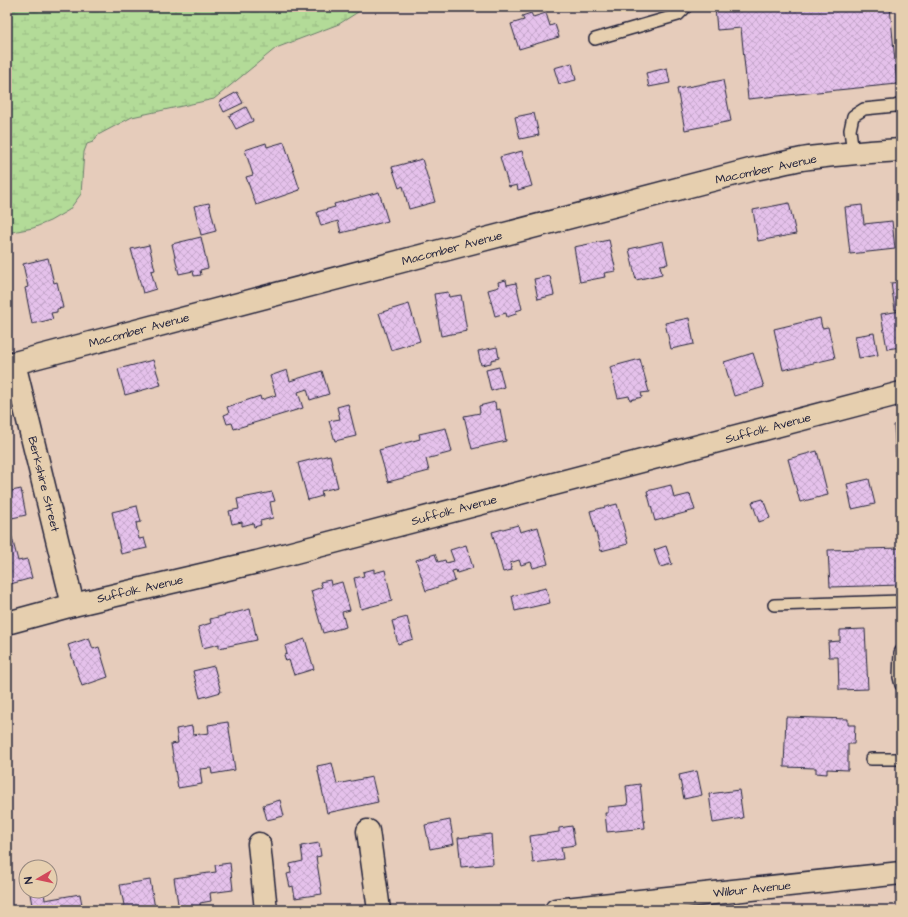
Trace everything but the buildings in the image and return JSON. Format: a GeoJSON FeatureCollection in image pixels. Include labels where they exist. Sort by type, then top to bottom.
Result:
{"type":"FeatureCollection","features":[{"type":"Feature","properties":{"kind":"street","name":"Macomber Avenue"},"geometry":{"type":"LineString","coordinates":[[11,364],[731,175],[801,160],[853,153],[901,150]]}},
{"type":"Feature","properties":{"kind":"street","name":"Berkshire Street"},"geometry":{"type":"LineString","coordinates":[[11,364],[73,604]]}},
{"type":"Feature","properties":{"kind":"street","name":"Suffolk Avenue"},"geometry":{"type":"LineString","coordinates":[[7,623],[73,604],[264,560],[901,393]]}},
{"type":"Feature","properties":{"kind":"street"},"geometry":{"type":"LineString","coordinates":[[368,831],[379,910]]}},
{"type":"Feature","properties":{"kind":"street"},"geometry":{"type":"LineString","coordinates":[[259,844],[266,910]]}},
{"type":"Feature","properties":{"kind":"street","name":"Wilbur Avenue"},"geometry":{"type":"LineString","coordinates":[[556,910],[901,873]]}},
{"type":"Feature","properties":{"kind":"lane"},"geometry":{"type":"LineString","coordinates":[[595,39],[678,15],[686,7]]}},
{"type":"Feature","properties":{"kind":"lane"},"geometry":{"type":"LineString","coordinates":[[853,153],[850,130],[853,116],[864,109],[901,104]]}},
{"type":"Feature","properties":{"kind":"lane"},"geometry":{"type":"LineString","coordinates":[[774,605],[901,601]]}},
{"type":"Feature","properties":{"kind":"lane"},"geometry":{"type":"LineString","coordinates":[[901,652],[899,677],[901,685]]}},
{"type":"Feature","properties":{"kind":"lane"},"geometry":{"type":"LineString","coordinates":[[871,759],[901,760]]}},
{"type":"Feature","properties":{"kind":"green space"},"geometry":{"type":"Polygon","coordinates":[[[7,7],[366,7],[339,24],[276,48],[214,99],[132,117],[98,135],[93,142],[87,144],[84,152],[81,194],[69,210],[50,221],[33,228],[7,233],[7,7]]]}}]}
